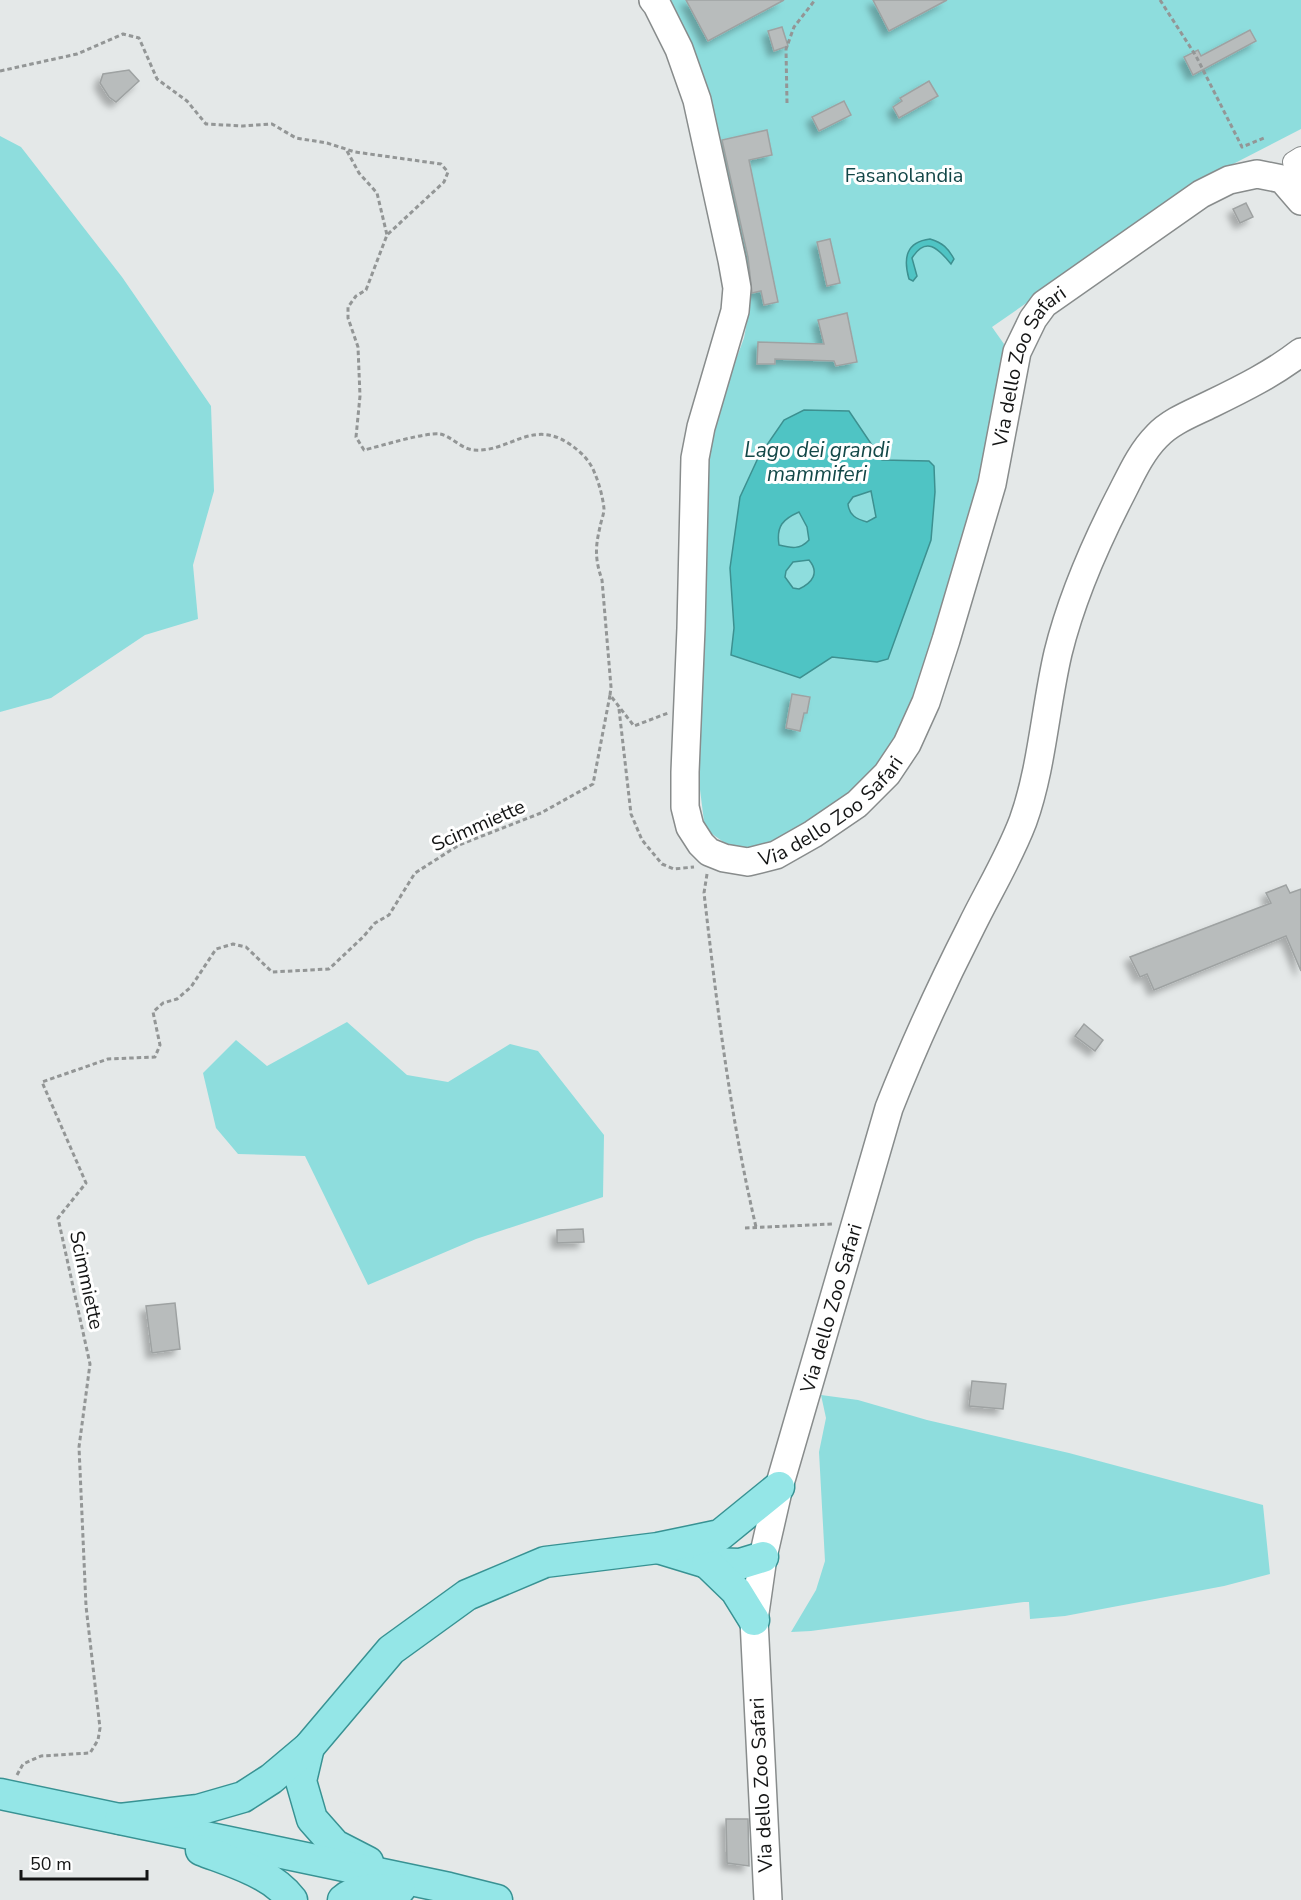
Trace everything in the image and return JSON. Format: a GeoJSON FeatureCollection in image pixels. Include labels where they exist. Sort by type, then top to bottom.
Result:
{"type":"FeatureCollection","features":[{"type":"Feature","properties":{"kind":"main road"},"geometry":{"type":"LineString","coordinates":[[120,1818],[198,1810],[243,1797],[271,1779],[309,1747],[391,1650],[467,1595],[545,1562],[658,1548],[720,1535],[779,1487]]}},
{"type":"Feature","properties":{"kind":"main road"},"geometry":{"type":"LineString","coordinates":[[720,1535],[744,1542],[763,1557]]}},
{"type":"Feature","properties":{"kind":"main road"},"geometry":{"type":"LineString","coordinates":[[658,1548],[706,1563],[740,1564],[763,1557]]}},
{"type":"Feature","properties":{"kind":"main road"},"geometry":{"type":"LineString","coordinates":[[706,1563],[736,1591],[754,1620]]}},
{"type":"Feature","properties":{"kind":"main road"},"geometry":{"type":"LineString","coordinates":[[309,1747],[301,1781],[312,1819],[335,1845],[400,1878]]}},
{"type":"Feature","properties":{"kind":"main road"},"geometry":{"type":"LineString","coordinates":[[4,1801],[120,1818],[497,1900]]}},
{"type":"Feature","properties":{"kind":"main road"},"geometry":{"type":"LineString","coordinates":[[120,1818],[255,1871],[285,1890],[292,1900]]}},
{"type":"Feature","properties":{"kind":"main road"},"geometry":{"type":"LineString","coordinates":[[343,1900],[362,1891],[449,1888]]}},
{"type":"Feature","properties":{"kind":"street"},"geometry":{"type":"LineString","coordinates":[[653,0],[679,49],[690,77],[737,288],[735,311],[701,427],[695,458],[685,807],[690,827],[708,859]]}},
{"type":"Feature","properties":{"kind":"street"},"geometry":{"type":"LineString","coordinates":[[1301,157],[1293,162],[1301,173]]}},
{"type":"Feature","properties":{"kind":"street","name":"Via dello Zoo Safari"},"geometry":{"type":"LineString","coordinates":[[708,859],[748,861],[776,855],[813,834],[857,804],[887,774],[907,744],[926,702],[943,651],[989,495],[1017,352],[1032,319],[1044,304],[1068,285],[1202,194],[1229,180],[1257,174],[1281,179],[1301,201]]}},
{"type":"Feature","properties":{"kind":"street","name":"Via dello Zoo Safari"},"geometry":{"type":"LineString","coordinates":[[768,1900],[754,1620],[763,1557],[779,1487],[889,1108],[910,1055],[1023,821],[1032,794],[1058,654],[1066,624],[1110,515],[1142,457],[1157,436],[1173,423],[1251,384],[1301,352]]}},
{"type":"Feature","properties":{"kind":"path"},"geometry":{"type":"LineString","coordinates":[[787,103],[786,49],[794,27],[815,0]]}},
{"type":"Feature","properties":{"kind":"path"},"geometry":{"type":"LineString","coordinates":[[1160,0],[1196,56],[1242,147],[1264,138]]}},
{"type":"Feature","properties":{"kind":"path"},"geometry":{"type":"LineString","coordinates":[[0,71],[77,54],[123,34],[139,38],[158,79],[187,101],[206,124],[243,126],[272,124],[296,138],[347,149],[441,164],[448,172],[444,182],[387,235],[366,290],[348,307],[348,318],[358,347],[360,396],[356,437],[364,450],[416,437],[441,434],[460,446],[473,450],[494,447],[523,436],[541,433],[561,438],[583,455],[596,475],[604,509],[595,548],[602,580],[610,695],[634,726],[687,706]]}},
{"type":"Feature","properties":{"kind":"path"},"geometry":{"type":"LineString","coordinates":[[347,149],[359,173],[377,193],[387,235]]}},
{"type":"Feature","properties":{"kind":"path","name":"Scimmiette"},"geometry":{"type":"LineString","coordinates":[[4,1801],[22,1764],[41,1756],[90,1753],[98,1740],[100,1728],[86,1606],[79,1447],[90,1364],[58,1218],[86,1183],[42,1082],[108,1059],[155,1057],[160,1045],[153,1012],[163,1003],[177,999],[191,987],[216,949],[233,944],[246,948],[272,972],[329,969],[375,923],[389,915],[415,873],[459,845],[541,813],[593,784],[610,695]]}},
{"type":"Feature","properties":{"kind":"path"},"geometry":{"type":"LineString","coordinates":[[619,709],[631,814],[642,840],[662,864],[674,869],[708,859],[704,893],[718,1018],[740,1159],[756,1227]]}},
{"type":"Feature","properties":{"kind":"path"},"geometry":{"type":"LineString","coordinates":[[745,1228],[855,1223]]}},
{"type":"Feature","properties":{"kind":"green space","name":"Fasanolandia"},"geometry":{"type":"Polygon","coordinates":[[[671,0],[1301,0],[1301,129],[1206,178],[992,327],[1004,344],[982,489],[926,676],[896,745],[844,803],[772,847],[732,848],[705,829],[698,774],[703,457],[710,429],[744,338],[750,305],[701,77],[671,0]]]}},
{"type":"Feature","properties":{"kind":"green space"},"geometry":{"type":"Polygon","coordinates":[[[0,136],[21,147],[122,277],[211,406],[214,491],[193,565],[198,619],[145,635],[51,698],[0,712],[0,136]]]}},
{"type":"Feature","properties":{"kind":"green space"},"geometry":{"type":"Polygon","coordinates":[[[347,1022],[407,1075],[448,1082],[510,1044],[538,1051],[604,1135],[603,1197],[476,1239],[368,1285],[305,1156],[238,1154],[216,1128],[203,1073],[236,1040],[267,1066],[347,1022]]]}},
{"type":"Feature","properties":{"kind":"green space"},"geometry":{"type":"Polygon","coordinates":[[[821,1395],[858,1400],[927,1420],[1069,1453],[1263,1505],[1270,1574],[1224,1586],[1065,1616],[1030,1619],[1029,1602],[1024,1602],[791,1632],[816,1590],[825,1561],[819,1452],[826,1418],[821,1395]]]}},
{"type":"Feature","properties":{"kind":"water"},"geometry":{"type":"Polygon","coordinates":[[[930,239],[945,246],[954,259],[951,264],[937,249],[922,247],[912,258],[917,276],[913,281],[909,279],[907,271],[908,252],[916,244],[930,239]]]}},
{"type":"Feature","properties":{"kind":"water","name":"Lago dei grandi mammiferi"},"geometry":{"type":"Polygon","coordinates":[[[804,410],[849,411],[882,460],[929,461],[934,466],[935,492],[931,540],[888,659],[877,662],[832,657],[800,678],[731,655],[734,628],[730,568],[740,497],[758,458],[784,420],[804,410]],[[871,491],[853,497],[848,504],[854,516],[867,522],[876,517],[871,491]],[[799,512],[780,528],[779,545],[795,547],[809,540],[807,527],[799,512]],[[809,560],[793,562],[786,571],[785,577],[793,588],[799,589],[811,581],[814,569],[809,560]]]}},
{"type":"Feature","properties":{"kind":"building"},"geometry":{"type":"Polygon","coordinates":[[[686,0],[784,0],[708,41],[686,0]]]}},
{"type":"Feature","properties":{"kind":"building"},"geometry":{"type":"Polygon","coordinates":[[[873,0],[947,0],[889,31],[873,0]]]}},
{"type":"Feature","properties":{"kind":"building"},"geometry":{"type":"Polygon","coordinates":[[[782,27],[788,46],[774,51],[768,31],[782,27]]]}},
{"type":"Feature","properties":{"kind":"building"},"geometry":{"type":"Polygon","coordinates":[[[1250,30],[1256,41],[1193,75],[1184,57],[1198,50],[1201,56],[1250,30]]]}},
{"type":"Feature","properties":{"kind":"building"},"geometry":{"type":"Polygon","coordinates":[[[129,70],[139,81],[116,102],[109,97],[100,83],[103,74],[129,70]]]}},
{"type":"Feature","properties":{"kind":"building"},"geometry":{"type":"Polygon","coordinates":[[[929,81],[938,96],[899,118],[893,107],[902,101],[900,98],[929,81]]]}},
{"type":"Feature","properties":{"kind":"building"},"geometry":{"type":"Polygon","coordinates":[[[844,101],[851,115],[819,131],[812,117],[844,101]]]}},
{"type":"Feature","properties":{"kind":"building"},"geometry":{"type":"Polygon","coordinates":[[[767,130],[772,155],[749,160],[778,302],[764,305],[761,291],[752,293],[748,257],[722,140],[767,130]]]}},
{"type":"Feature","properties":{"kind":"building"},"geometry":{"type":"Polygon","coordinates":[[[1246,203],[1253,217],[1240,223],[1233,209],[1246,203]]]}},
{"type":"Feature","properties":{"kind":"building"},"geometry":{"type":"Polygon","coordinates":[[[830,239],[840,283],[827,286],[817,242],[830,239]]]}},
{"type":"Feature","properties":{"kind":"building"},"geometry":{"type":"Polygon","coordinates":[[[847,313],[857,362],[836,366],[834,361],[775,359],[775,364],[757,364],[758,342],[824,344],[818,320],[847,313]]]}},
{"type":"Feature","properties":{"kind":"building"},"geometry":{"type":"Polygon","coordinates":[[[792,694],[810,697],[800,731],[786,728],[792,694]]]}},
{"type":"Feature","properties":{"kind":"building"},"geometry":{"type":"Polygon","coordinates":[[[1286,885],[1290,893],[1301,889],[1301,971],[1286,936],[1154,990],[1147,974],[1140,977],[1130,957],[1271,903],[1266,893],[1286,885]]]}},
{"type":"Feature","properties":{"kind":"building"},"geometry":{"type":"Polygon","coordinates":[[[1084,1024],[1103,1040],[1095,1051],[1075,1036],[1084,1024]]]}},
{"type":"Feature","properties":{"kind":"building"},"geometry":{"type":"Polygon","coordinates":[[[583,1229],[584,1242],[557,1243],[557,1230],[583,1229]]]}},
{"type":"Feature","properties":{"kind":"building"},"geometry":{"type":"Polygon","coordinates":[[[175,1303],[180,1349],[152,1353],[146,1306],[175,1303]]]}},
{"type":"Feature","properties":{"kind":"building"},"geometry":{"type":"Polygon","coordinates":[[[972,1381],[1006,1384],[1003,1409],[969,1406],[972,1381]]]}},
{"type":"Feature","properties":{"kind":"building"},"geometry":{"type":"Polygon","coordinates":[[[726,1819],[748,1819],[749,1866],[727,1863],[726,1819]]]}}]}
